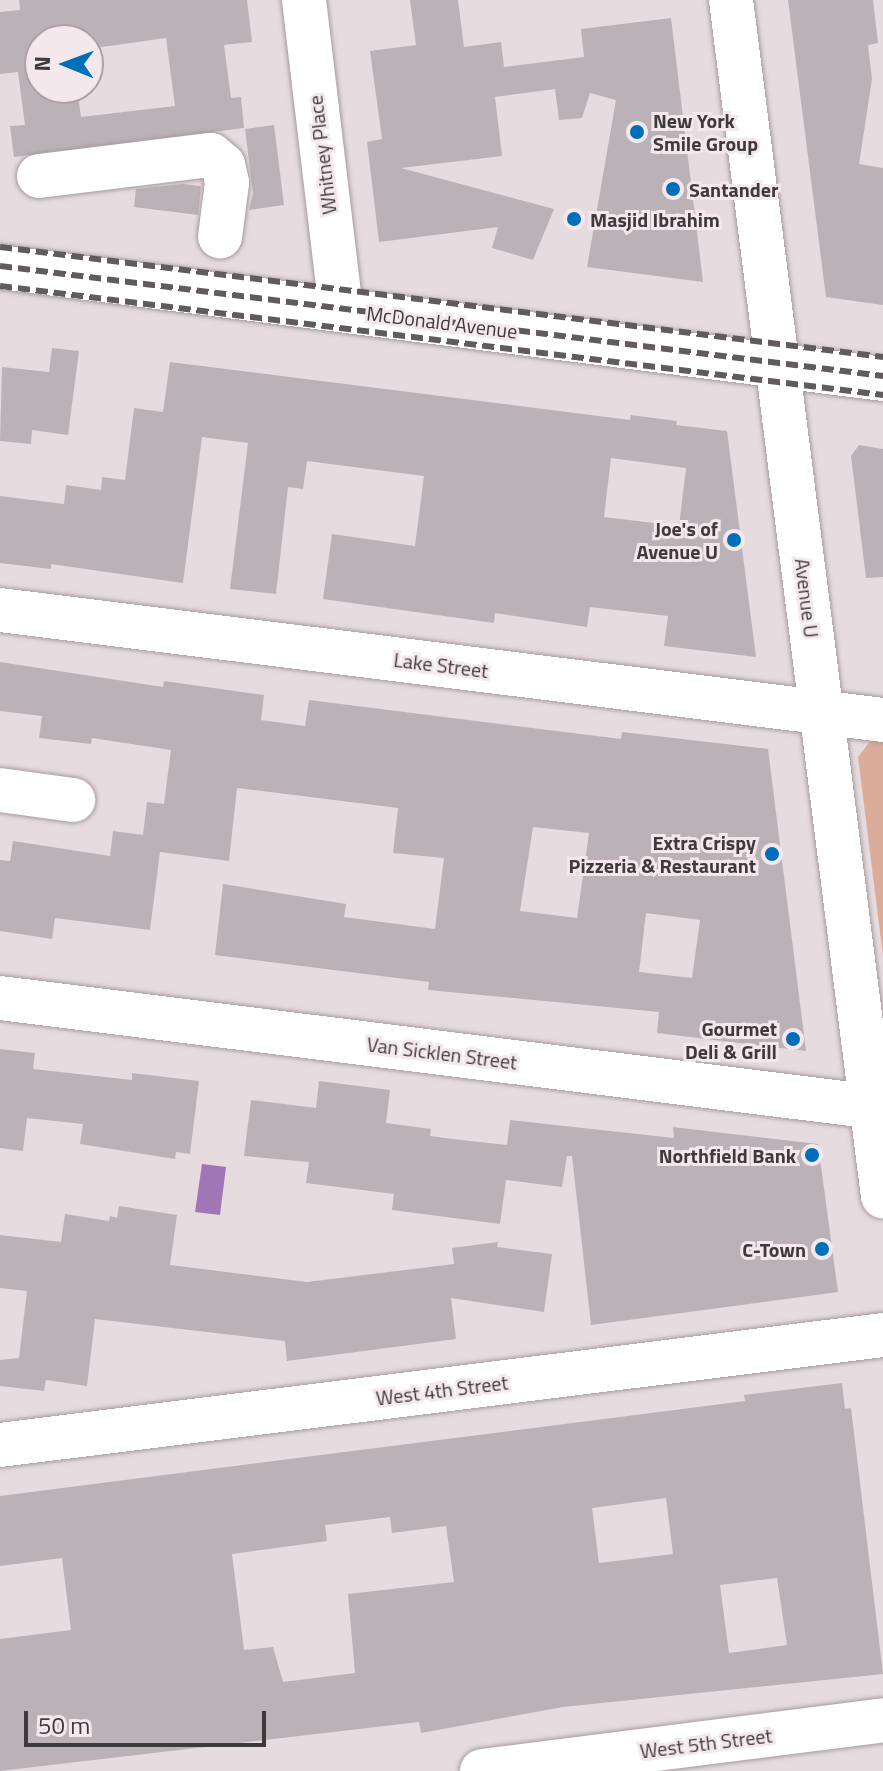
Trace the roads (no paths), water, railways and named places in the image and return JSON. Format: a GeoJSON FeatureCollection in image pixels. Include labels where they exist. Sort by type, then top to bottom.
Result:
{"type":"FeatureCollection","features":[{"type":"Feature","properties":{"kind":"street","name":"Whitney Place"},"geometry":{"type":"LineString","coordinates":[[304,0],[341,309]]}},
{"type":"Feature","properties":{"kind":"street","name":"Avenue U"},"geometry":{"type":"LineString","coordinates":[[731,0],[822,712],[872,1023],[883,1196]]}},
{"type":"Feature","properties":{"kind":"street"},"geometry":{"type":"LineString","coordinates":[[39,176],[211,155],[223,165],[227,183],[220,237]]}},
{"type":"Feature","properties":{"kind":"street","name":"McDonald Avenue"},"geometry":{"type":"LineString","coordinates":[[0,267],[883,379]]}},
{"type":"Feature","properties":{"kind":"street","name":"Lake Street"},"geometry":{"type":"LineString","coordinates":[[0,610],[883,720]]}},
{"type":"Feature","properties":{"kind":"street"},"geometry":{"type":"LineString","coordinates":[[0,790],[73,800]]}},
{"type":"Feature","properties":{"kind":"street","name":"Van Sicklen Street"},"geometry":{"type":"LineString","coordinates":[[0,998],[877,1107]]}},
{"type":"Feature","properties":{"kind":"street","name":"West 4th Street"},"geometry":{"type":"LineString","coordinates":[[0,1445],[883,1335]]}},
{"type":"Feature","properties":{"kind":"street","name":"West 5th Street"},"geometry":{"type":"LineString","coordinates":[[482,1771],[883,1720]]}},
{"type":"Feature","properties":{"kind":"railway"},"geometry":{"type":"LineString","coordinates":[[0,247],[883,357]]}},
{"type":"Feature","properties":{"kind":"railway"},"geometry":{"type":"LineString","coordinates":[[0,266],[883,376]]}},
{"type":"Feature","properties":{"kind":"railway"},"geometry":{"type":"LineString","coordinates":[[0,286],[883,395]]}},
{"type":"Feature","properties":{"kind":"place","name":"New York Smile Group"},"geometry":{"type":"Point","coordinates":[637,132]}},
{"type":"Feature","properties":{"kind":"place","name":"Santander"},"geometry":{"type":"Point","coordinates":[673,189]}},
{"type":"Feature","properties":{"kind":"place","name":"Masjid Ibrahim"},"geometry":{"type":"Point","coordinates":[574,219]}},
{"type":"Feature","properties":{"kind":"place","name":"Joe's of Avenue U"},"geometry":{"type":"Point","coordinates":[734,540]}},
{"type":"Feature","properties":{"kind":"place","name":"Extra Crispy Pizzeria & Restaurant"},"geometry":{"type":"Point","coordinates":[772,854]}},
{"type":"Feature","properties":{"kind":"place","name":"Gourmet Deli & Grill"},"geometry":{"type":"Point","coordinates":[793,1039]}},
{"type":"Feature","properties":{"kind":"place","name":"Northfield Bank"},"geometry":{"type":"Point","coordinates":[812,1155]}},
{"type":"Feature","properties":{"kind":"place","name":"C-Town"},"geometry":{"type":"Point","coordinates":[822,1249]}}]}
